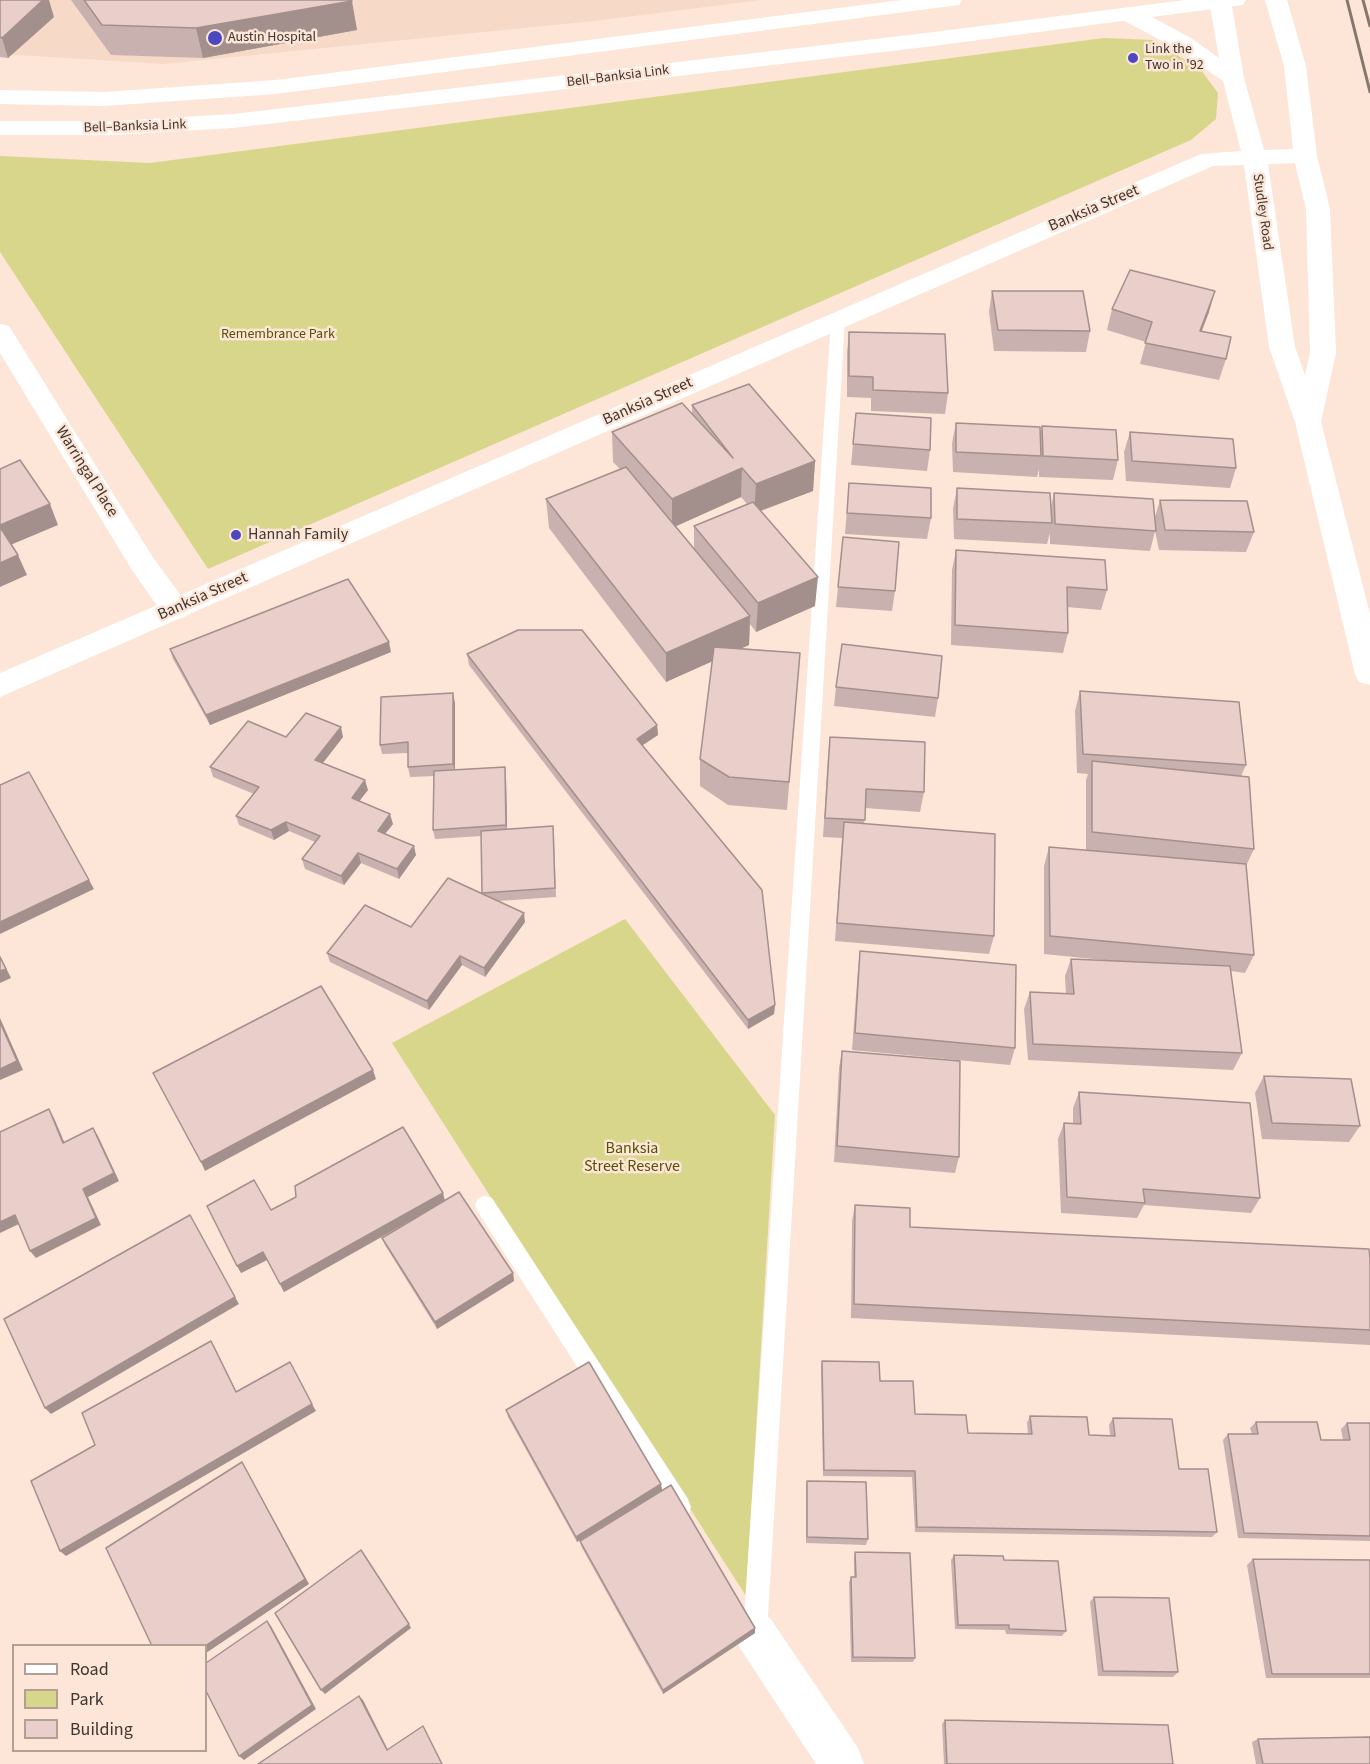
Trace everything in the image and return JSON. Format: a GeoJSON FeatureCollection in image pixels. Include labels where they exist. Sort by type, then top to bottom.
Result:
{"type":"FeatureCollection","features":[{"type":"Feature","properties":{"kind":"main road","name":"Bell–Banksia Link"},"geometry":{"type":"LineString","coordinates":[[0,97],[104,99],[276,87],[951,0]]}},
{"type":"Feature","properties":{"kind":"main road","name":"Bell–Banksia Link"},"geometry":{"type":"LineString","coordinates":[[0,128],[114,128],[233,121],[879,46],[1224,0]]}},
{"type":"Feature","properties":{"kind":"main road","name":"Studley Road"},"geometry":{"type":"LineString","coordinates":[[1224,0],[1233,78],[1255,159],[1282,347],[1308,422],[1370,674]]}},
{"type":"Feature","properties":{"kind":"main road","name":"Studley Road"},"geometry":{"type":"LineString","coordinates":[[1276,0],[1295,66],[1305,156],[1318,209],[1323,353],[1308,422]]}},
{"type":"Feature","properties":{"kind":"main road"},"geometry":{"type":"LineString","coordinates":[[1129,14],[1183,43],[1233,78]]}},
{"type":"Feature","properties":{"kind":"main road","name":"Banksia Street"},"geometry":{"type":"LineString","coordinates":[[0,686],[1209,159],[1305,156]]}},
{"type":"Feature","properties":{"kind":"main road","name":"Warringal Place"},"geometry":{"type":"LineString","coordinates":[[0,332],[142,563],[175,609]]}},
{"type":"Feature","properties":{"kind":"main road"},"geometry":{"type":"LineString","coordinates":[[746,1618],[842,1764]]}},
{"type":"Feature","properties":{"kind":"lane"},"geometry":{"type":"LineString","coordinates":[[746,1618],[838,319]]}},
{"type":"Feature","properties":{"kind":"lane"},"geometry":{"type":"LineString","coordinates":[[485,1205],[689,1521]]}},
{"type":"Feature","properties":{"kind":"shaded area","name":"Austin Hospital"},"geometry":{"type":"Polygon","coordinates":[[[0,0],[761,0],[594,21],[164,64],[0,54],[0,0]]]}},
{"type":"Feature","properties":{"kind":"green space","name":"Remembrance Park"},"geometry":{"type":"Polygon","coordinates":[[[1104,38],[1153,40],[1201,70],[1218,93],[1216,119],[1191,140],[208,569],[0,252],[0,156],[150,163],[1104,38]]]}},
{"type":"Feature","properties":{"kind":"green space","name":"Banksia Street Reserve"},"geometry":{"type":"Polygon","coordinates":[[[625,919],[775,1115],[746,1596],[392,1043],[625,919]]]}},
{"type":"Feature","properties":{"kind":"building"},"geometry":{"type":"Polygon","coordinates":[[[0,0],[43,0],[2,38],[0,37],[0,0]]]}},
{"type":"Feature","properties":{"kind":"building"},"geometry":{"type":"Polygon","coordinates":[[[84,0],[352,1],[196,28],[102,25],[84,0]]]}},
{"type":"Feature","properties":{"kind":"building"},"geometry":{"type":"Polygon","coordinates":[[[1130,270],[1215,291],[1200,331],[1231,337],[1226,359],[1145,343],[1152,322],[1112,309],[1130,270]]]}},
{"type":"Feature","properties":{"kind":"building"},"geometry":{"type":"Polygon","coordinates":[[[992,291],[1083,291],[1090,331],[998,330],[992,291]]]}},
{"type":"Feature","properties":{"kind":"building"},"geometry":{"type":"Polygon","coordinates":[[[849,332],[945,334],[948,393],[873,390],[873,377],[849,376],[849,332]]]}},
{"type":"Feature","properties":{"kind":"building"},"geometry":{"type":"Polygon","coordinates":[[[749,384],[815,461],[756,484],[742,468],[672,499],[612,432],[682,403],[733,458],[692,405],[749,384]]]}},
{"type":"Feature","properties":{"kind":"building"},"geometry":{"type":"Polygon","coordinates":[[[856,413],[931,418],[930,450],[853,444],[856,413]]]}},
{"type":"Feature","properties":{"kind":"building"},"geometry":{"type":"Polygon","coordinates":[[[956,423],[1040,427],[1041,456],[956,452],[956,423]]]}},
{"type":"Feature","properties":{"kind":"building"},"geometry":{"type":"Polygon","coordinates":[[[1042,426],[1116,430],[1118,460],[1043,456],[1042,426]]]}},
{"type":"Feature","properties":{"kind":"building"},"geometry":{"type":"Polygon","coordinates":[[[1130,432],[1233,439],[1236,468],[1132,461],[1130,432]]]}},
{"type":"Feature","properties":{"kind":"building"},"geometry":{"type":"Polygon","coordinates":[[[20,460],[50,504],[0,525],[0,469],[20,460]]]}},
{"type":"Feature","properties":{"kind":"building"},"geometry":{"type":"Polygon","coordinates":[[[626,467],[750,616],[666,653],[546,499],[626,467]]]}},
{"type":"Feature","properties":{"kind":"building"},"geometry":{"type":"Polygon","coordinates":[[[849,483],[931,488],[931,518],[847,513],[849,483]]]}},
{"type":"Feature","properties":{"kind":"building"},"geometry":{"type":"Polygon","coordinates":[[[957,488],[1050,493],[1052,523],[957,519],[957,488]]]}},
{"type":"Feature","properties":{"kind":"building"},"geometry":{"type":"Polygon","coordinates":[[[1054,493],[1153,499],[1156,531],[1055,524],[1054,493]]]}},
{"type":"Feature","properties":{"kind":"building"},"geometry":{"type":"Polygon","coordinates":[[[1160,500],[1247,501],[1254,532],[1165,530],[1160,500]]]}},
{"type":"Feature","properties":{"kind":"building"},"geometry":{"type":"Polygon","coordinates":[[[753,502],[818,577],[758,603],[694,526],[753,502]]]}},
{"type":"Feature","properties":{"kind":"building"},"geometry":{"type":"Polygon","coordinates":[[[0,527],[18,555],[0,563],[0,527]]]}},
{"type":"Feature","properties":{"kind":"building"},"geometry":{"type":"Polygon","coordinates":[[[843,537],[899,542],[895,591],[838,587],[843,537]]]}},
{"type":"Feature","properties":{"kind":"building"},"geometry":{"type":"Polygon","coordinates":[[[956,550],[1105,560],[1107,590],[1067,587],[1068,633],[955,625],[956,550]]]}},
{"type":"Feature","properties":{"kind":"building"},"geometry":{"type":"Polygon","coordinates":[[[348,579],[389,642],[206,715],[170,649],[348,579]]]}},
{"type":"Feature","properties":{"kind":"building"},"geometry":{"type":"Polygon","coordinates":[[[518,630],[582,630],[657,725],[637,739],[762,890],[775,1005],[748,1020],[467,654],[518,630]]]}},
{"type":"Feature","properties":{"kind":"building"},"geometry":{"type":"Polygon","coordinates":[[[842,644],[942,656],[938,698],[836,687],[842,644]]]}},
{"type":"Feature","properties":{"kind":"building"},"geometry":{"type":"Polygon","coordinates":[[[714,647],[800,653],[789,782],[729,777],[700,759],[714,647]]]}},
{"type":"Feature","properties":{"kind":"building"},"geometry":{"type":"Polygon","coordinates":[[[1080,691],[1239,702],[1246,765],[1083,754],[1080,691]]]}},
{"type":"Feature","properties":{"kind":"building"},"geometry":{"type":"Polygon","coordinates":[[[453,693],[453,764],[408,767],[408,742],[380,745],[381,697],[453,693]]]}},
{"type":"Feature","properties":{"kind":"building"},"geometry":{"type":"Polygon","coordinates":[[[306,713],[341,727],[315,760],[365,780],[352,798],[390,814],[378,831],[414,846],[397,869],[358,853],[341,876],[302,859],[320,836],[286,822],[271,830],[236,816],[259,787],[210,767],[248,721],[286,737],[306,713]]]}},
{"type":"Feature","properties":{"kind":"building"},"geometry":{"type":"Polygon","coordinates":[[[830,737],[925,742],[924,792],[866,789],[865,820],[825,818],[830,737]]]}},
{"type":"Feature","properties":{"kind":"building"},"geometry":{"type":"Polygon","coordinates":[[[1092,761],[1249,777],[1254,849],[1092,832],[1092,761]]]}},
{"type":"Feature","properties":{"kind":"building"},"geometry":{"type":"Polygon","coordinates":[[[505,767],[506,825],[433,830],[434,771],[505,767]]]}},
{"type":"Feature","properties":{"kind":"building"},"geometry":{"type":"Polygon","coordinates":[[[29,772],[89,880],[0,922],[0,785],[29,772]]]}},
{"type":"Feature","properties":{"kind":"building"},"geometry":{"type":"Polygon","coordinates":[[[844,822],[995,834],[994,936],[837,923],[844,822]]]}},
{"type":"Feature","properties":{"kind":"building"},"geometry":{"type":"Polygon","coordinates":[[[553,826],[555,888],[482,893],[481,831],[553,826]]]}},
{"type":"Feature","properties":{"kind":"building"},"geometry":{"type":"Polygon","coordinates":[[[1049,847],[1246,864],[1254,955],[1050,936],[1049,847]]]}},
{"type":"Feature","properties":{"kind":"building"},"geometry":{"type":"Polygon","coordinates":[[[448,878],[524,913],[484,968],[460,956],[427,1001],[327,953],[365,905],[411,927],[448,878]]]}},
{"type":"Feature","properties":{"kind":"building"},"geometry":{"type":"Polygon","coordinates":[[[860,951],[1016,965],[1015,1048],[855,1033],[860,951]]]}},
{"type":"Feature","properties":{"kind":"building"},"geometry":{"type":"Polygon","coordinates":[[[0,957],[6,969],[0,971],[0,957]]]}},
{"type":"Feature","properties":{"kind":"building"},"geometry":{"type":"Polygon","coordinates":[[[1071,959],[1230,966],[1242,1053],[1033,1044],[1030,992],[1074,994],[1071,959]]]}},
{"type":"Feature","properties":{"kind":"building"},"geometry":{"type":"Polygon","coordinates":[[[321,986],[373,1070],[201,1162],[153,1073],[321,986]]]}},
{"type":"Feature","properties":{"kind":"building"},"geometry":{"type":"Polygon","coordinates":[[[0,1022],[17,1061],[0,1069],[0,1022]]]}},
{"type":"Feature","properties":{"kind":"building"},"geometry":{"type":"Polygon","coordinates":[[[842,1051],[960,1061],[959,1157],[837,1146],[842,1051]]]}},
{"type":"Feature","properties":{"kind":"building"},"geometry":{"type":"Polygon","coordinates":[[[1264,1076],[1351,1079],[1360,1126],[1272,1123],[1264,1076]]]}},
{"type":"Feature","properties":{"kind":"building"},"geometry":{"type":"Polygon","coordinates":[[[1079,1092],[1250,1103],[1260,1198],[1143,1189],[1145,1203],[1067,1197],[1064,1123],[1081,1124],[1079,1092]]]}},
{"type":"Feature","properties":{"kind":"building"},"geometry":{"type":"Polygon","coordinates":[[[49,1109],[63,1143],[93,1128],[114,1173],[83,1189],[96,1218],[30,1251],[15,1215],[0,1222],[0,1132],[49,1109]]]}},
{"type":"Feature","properties":{"kind":"building"},"geometry":{"type":"Polygon","coordinates":[[[403,1127],[443,1193],[280,1284],[263,1252],[237,1266],[207,1206],[254,1180],[271,1210],[296,1197],[295,1186],[403,1127]]]}},
{"type":"Feature","properties":{"kind":"building"},"geometry":{"type":"Polygon","coordinates":[[[459,1192],[513,1273],[435,1322],[382,1238],[459,1192]]]}},
{"type":"Feature","properties":{"kind":"building"},"geometry":{"type":"Polygon","coordinates":[[[855,1205],[910,1208],[910,1227],[1369,1249],[1370,1330],[854,1304],[855,1205]]]}},
{"type":"Feature","properties":{"kind":"building"},"geometry":{"type":"Polygon","coordinates":[[[190,1215],[235,1297],[45,1408],[4,1319],[190,1215]]]}},
{"type":"Feature","properties":{"kind":"building"},"geometry":{"type":"Polygon","coordinates":[[[211,1341],[236,1392],[290,1362],[312,1404],[60,1551],[31,1481],[95,1445],[82,1413],[211,1341]]]}},
{"type":"Feature","properties":{"kind":"building"},"geometry":{"type":"Polygon","coordinates":[[[822,1361],[879,1362],[880,1381],[913,1381],[915,1414],[966,1415],[968,1433],[1032,1434],[1030,1416],[1087,1417],[1089,1435],[1115,1436],[1113,1418],[1172,1419],[1179,1469],[1208,1469],[1217,1532],[917,1527],[915,1471],[824,1470],[822,1361]]]}},
{"type":"Feature","properties":{"kind":"building"},"geometry":{"type":"Polygon","coordinates":[[[589,1362],[661,1484],[576,1537],[506,1410],[589,1362]]]}},
{"type":"Feature","properties":{"kind":"building"},"geometry":{"type":"Polygon","coordinates":[[[1256,1422],[1317,1422],[1321,1440],[1350,1440],[1347,1423],[1370,1423],[1370,1536],[1244,1533],[1228,1434],[1258,1434],[1256,1422]]]}},
{"type":"Feature","properties":{"kind":"building"},"geometry":{"type":"Polygon","coordinates":[[[242,1462],[305,1579],[207,1645],[151,1644],[106,1548],[242,1462]]]}},
{"type":"Feature","properties":{"kind":"building"},"geometry":{"type":"Polygon","coordinates":[[[807,1481],[866,1482],[868,1539],[807,1537],[807,1481]]]}},
{"type":"Feature","properties":{"kind":"building"},"geometry":{"type":"Polygon","coordinates":[[[671,1485],[755,1628],[663,1690],[580,1541],[671,1485]]]}},
{"type":"Feature","properties":{"kind":"building"},"geometry":{"type":"Polygon","coordinates":[[[361,1550],[409,1624],[321,1690],[275,1613],[361,1550]]]}},
{"type":"Feature","properties":{"kind":"building"},"geometry":{"type":"Polygon","coordinates":[[[855,1552],[910,1553],[915,1658],[853,1657],[851,1577],[856,1577],[855,1552]]]}},
{"type":"Feature","properties":{"kind":"building"},"geometry":{"type":"Polygon","coordinates":[[[954,1555],[1003,1556],[1004,1560],[1058,1561],[1066,1631],[1009,1629],[1009,1625],[958,1625],[954,1555]]]}},
{"type":"Feature","properties":{"kind":"building"},"geometry":{"type":"Polygon","coordinates":[[[1253,1559],[1370,1560],[1370,1674],[1272,1674],[1253,1559]]]}},
{"type":"Feature","properties":{"kind":"building"},"geometry":{"type":"Polygon","coordinates":[[[1094,1597],[1169,1598],[1178,1672],[1103,1671],[1094,1597]]]}},
{"type":"Feature","properties":{"kind":"building"},"geometry":{"type":"Polygon","coordinates":[[[267,1621],[312,1705],[239,1756],[207,1693],[207,1662],[267,1621]]]}},
{"type":"Feature","properties":{"kind":"building"},"geometry":{"type":"Polygon","coordinates":[[[359,1696],[387,1750],[423,1726],[442,1764],[258,1764],[359,1696]]]}},
{"type":"Feature","properties":{"kind":"building"},"geometry":{"type":"Polygon","coordinates":[[[945,1720],[1168,1725],[1173,1764],[947,1764],[945,1720]]]}},
{"type":"Feature","properties":{"kind":"building"},"geometry":{"type":"Polygon","coordinates":[[[1370,1737],[1370,1764],[1263,1764],[1258,1739],[1370,1737]]]}},
{"type":"Feature","properties":{"kind":"railway"},"geometry":{"type":"LineString","coordinates":[[1347,0],[1370,92]]}},
{"type":"Feature","properties":{"kind":"railway"},"geometry":{"type":"LineString","coordinates":[[1363,0],[1370,26]]}},
{"type":"Feature","properties":{"kind":"place","name":"Austin Hospital"},"geometry":{"type":"Point","coordinates":[215,38]}},
{"type":"Feature","properties":{"kind":"place","name":"Link the Two in '92"},"geometry":{"type":"Point","coordinates":[1133,58]}},
{"type":"Feature","properties":{"kind":"place","name":"Hannah Family"},"geometry":{"type":"Point","coordinates":[236,535]}}]}
